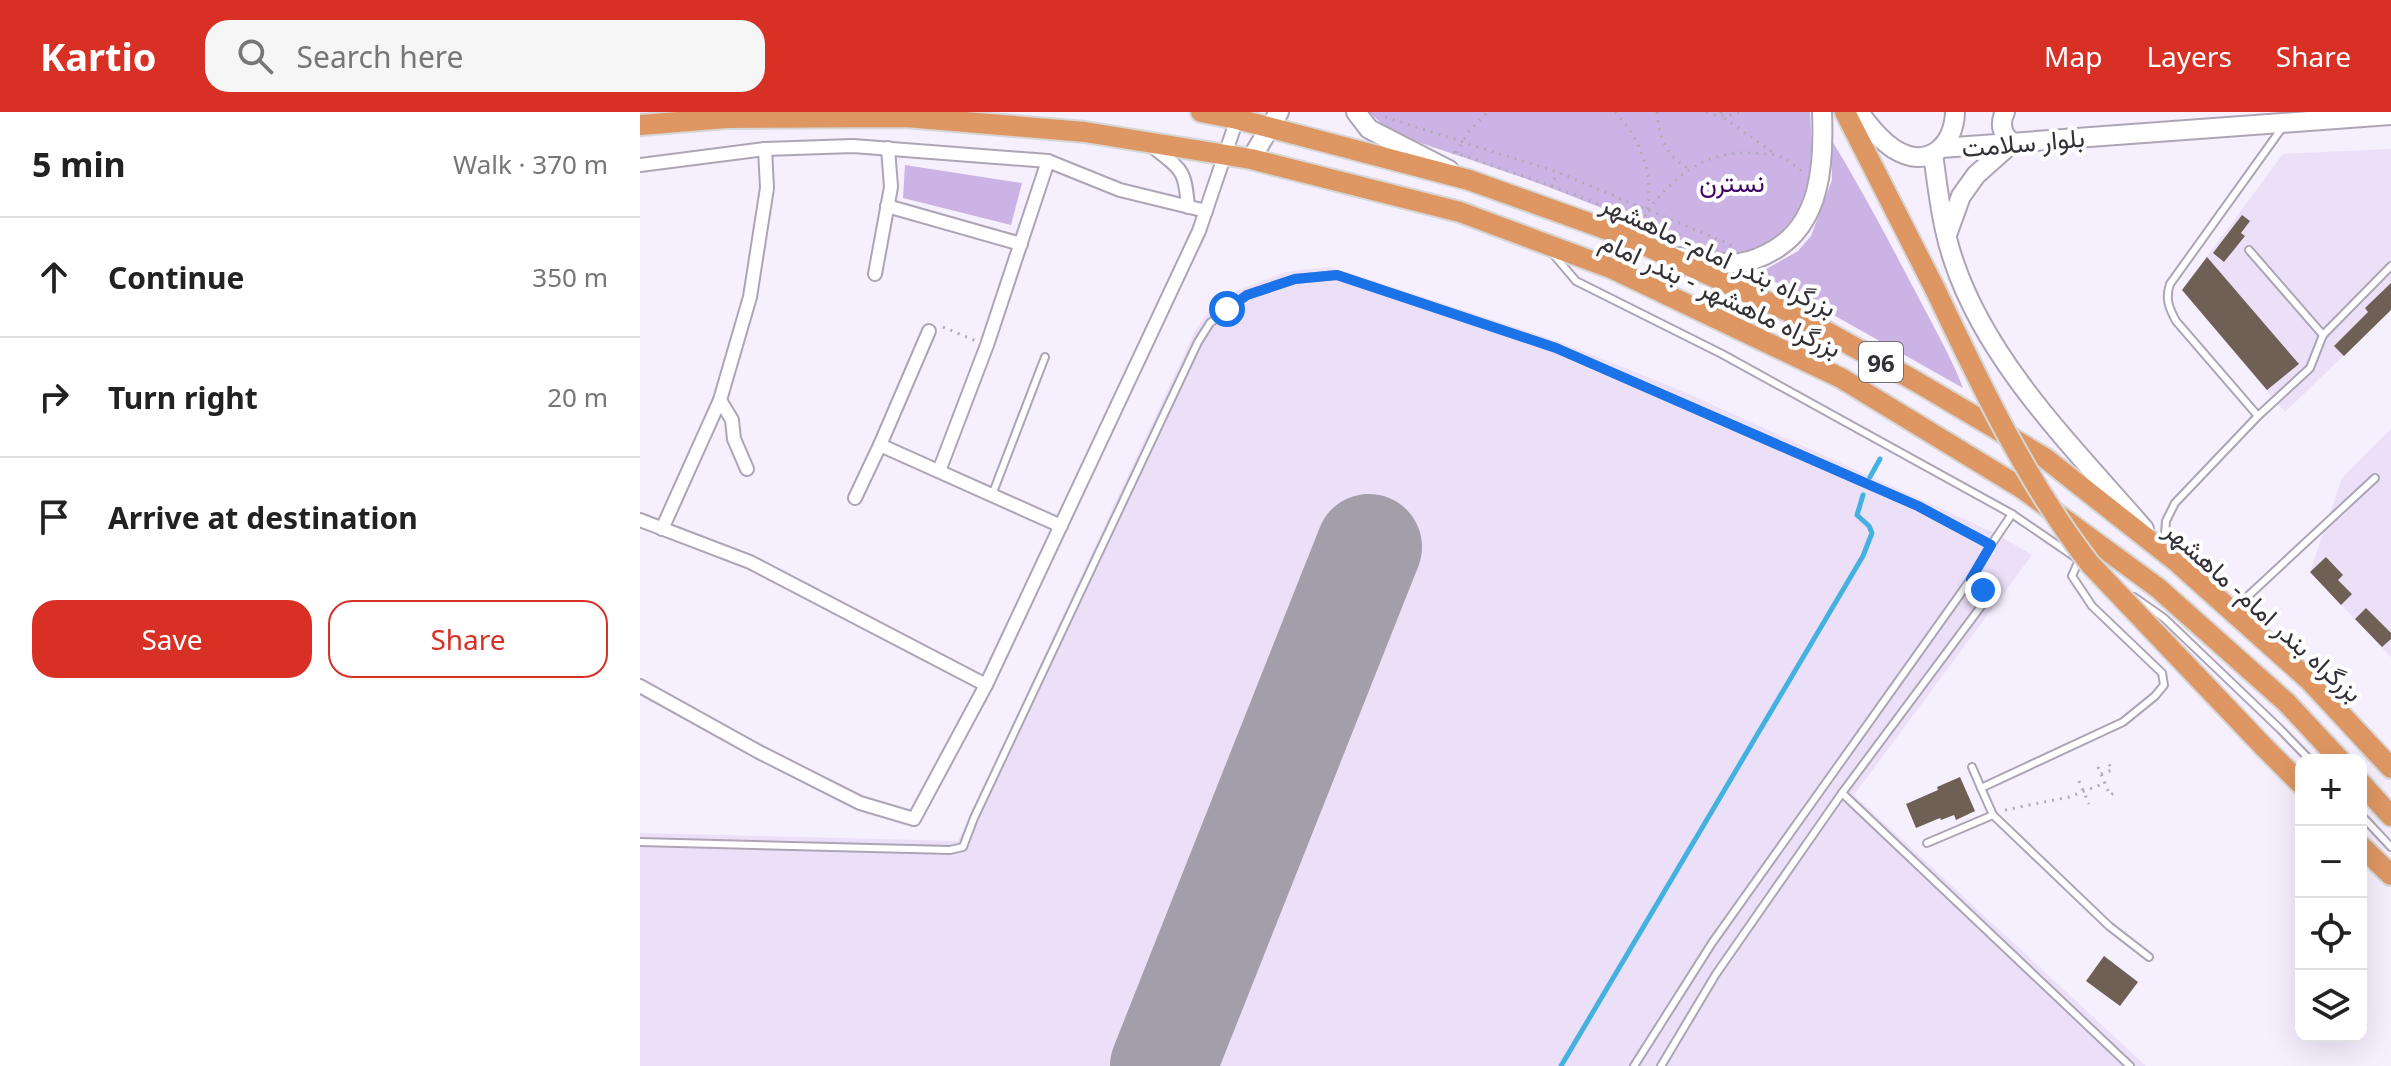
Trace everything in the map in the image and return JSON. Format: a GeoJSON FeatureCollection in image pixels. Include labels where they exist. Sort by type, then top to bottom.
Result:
{"type":"FeatureCollection","features":[{"type":"Feature","properties":{"kind":"highway","name":"96"},"geometry":{"type":"LineString","coordinates":[[1201,112],[1275,120]]}},
{"type":"Feature","properties":{"kind":"highway"},"geometry":{"type":"LineString","coordinates":[[1845,112],[1965,353],[2046,503],[2090,564],[2295,778]]}},
{"type":"Feature","properties":{"kind":"highway","name":"96"},"geometry":{"type":"LineString","coordinates":[[640,125],[727,118],[906,117],[1085,132],[1251,159]]}},
{"type":"Feature","properties":{"kind":"highway","name":"بزرگراه بندر امام- ماهشهر"},"geometry":{"type":"LineString","coordinates":[[1275,120],[1639,231],[1662,254],[1800,317],[1917,382],[2045,458],[2164,552],[2309,680],[2391,768]]}},
{"type":"Feature","properties":{"kind":"highway","name":"بزرگراه ماهشهر - بندر امام"},"geometry":{"type":"LineString","coordinates":[[1251,159],[1460,212],[1544,243],[1613,269],[1841,378],[2023,489],[2158,588],[2287,703],[2334,754]]}},
{"type":"Feature","properties":{"kind":"highway"},"geometry":{"type":"LineString","coordinates":[[2367,790],[2391,816]]}},
{"type":"Feature","properties":{"kind":"highway"},"geometry":{"type":"LineString","coordinates":[[2367,852],[2391,875]]}},
{"type":"Feature","properties":{"kind":"main road"},"geometry":{"type":"LineString","coordinates":[[1356,112],[1369,129],[1452,161],[1469,180]]}},
{"type":"Feature","properties":{"kind":"main road"},"geometry":{"type":"LineString","coordinates":[[1662,254],[1709,262],[1740,263],[1761,257],[1783,244],[1802,225],[1820,180],[1824,144],[1822,112]]}},
{"type":"Feature","properties":{"kind":"main road","name":"بلوار سلامت"},"geometry":{"type":"LineString","coordinates":[[1859,112],[1880,139],[1899,152],[1914,157],[1937,151],[2012,143],[2391,115]]}},
{"type":"Feature","properties":{"kind":"main road"},"geometry":{"type":"LineString","coordinates":[[1955,112],[1951,133],[1937,151],[1947,234],[1954,262],[1971,303],[2021,383],[2063,437],[2164,552]]}},
{"type":"Feature","properties":{"kind":"main road"},"geometry":{"type":"LineString","coordinates":[[1947,234],[1961,196],[1976,175],[2012,143],[2002,128],[2005,112]]}},
{"type":"Feature","properties":{"kind":"main road"},"geometry":{"type":"LineString","coordinates":[[1251,159],[1275,120]]}},
{"type":"Feature","properties":{"kind":"street"},"geometry":{"type":"LineString","coordinates":[[640,686],[860,803],[914,819],[986,685],[1199,231],[1239,116]]}},
{"type":"Feature","properties":{"kind":"street"},"geometry":{"type":"LineString","coordinates":[[640,137],[672,122]]}},
{"type":"Feature","properties":{"kind":"street"},"geometry":{"type":"LineString","coordinates":[[1148,142],[1185,177],[1188,207]]}},
{"type":"Feature","properties":{"kind":"street"},"geometry":{"type":"LineString","coordinates":[[640,165],[765,149],[853,146],[1048,161],[1120,190],[1206,211]]}},
{"type":"Feature","properties":{"kind":"street"},"geometry":{"type":"LineString","coordinates":[[875,274],[891,187],[888,148]]}},
{"type":"Feature","properties":{"kind":"street"},"geometry":{"type":"LineString","coordinates":[[662,529],[720,400],[750,297],[767,188],[765,149]]}},
{"type":"Feature","properties":{"kind":"street"},"geometry":{"type":"LineString","coordinates":[[939,471],[987,345],[1048,161]]}},
{"type":"Feature","properties":{"kind":"street"},"geometry":{"type":"LineString","coordinates":[[887,206],[1021,244]]}},
{"type":"Feature","properties":{"kind":"street"},"geometry":{"type":"LineString","coordinates":[[855,498],[929,331]]}},
{"type":"Feature","properties":{"kind":"street"},"geometry":{"type":"LineString","coordinates":[[720,400],[732,420],[734,439],[747,469]]}},
{"type":"Feature","properties":{"kind":"street"},"geometry":{"type":"LineString","coordinates":[[880,445],[1061,526]]}},
{"type":"Feature","properties":{"kind":"street"},"geometry":{"type":"LineString","coordinates":[[640,520],[750,562],[986,685]]}},
{"type":"Feature","properties":{"kind":"lane"},"geometry":{"type":"LineString","coordinates":[[2258,416],[2176,321],[2166,295],[2170,284],[2287,122]]}},
{"type":"Feature","properties":{"kind":"lane"},"geometry":{"type":"LineString","coordinates":[[1544,243],[1576,281],[1722,354],[2012,514],[2164,618],[2304,754]]}},
{"type":"Feature","properties":{"kind":"lane"},"geometry":{"type":"LineString","coordinates":[[2249,250],[2323,335]]}},
{"type":"Feature","properties":{"kind":"lane"},"geometry":{"type":"LineString","coordinates":[[2164,552],[2166,521],[2175,503],[2258,416],[2310,368],[2323,335],[2391,266]]}},
{"type":"Feature","properties":{"kind":"lane"},"geometry":{"type":"LineString","coordinates":[[640,842],[950,850],[963,847],[1198,342],[1210,323],[1247,295],[1295,279],[1337,275],[1556,348],[1918,506],[1991,545]]}},
{"type":"Feature","properties":{"kind":"lane"},"geometry":{"type":"LineString","coordinates":[[992,495],[1045,357]]}},
{"type":"Feature","properties":{"kind":"lane"},"geometry":{"type":"LineString","coordinates":[[2232,611],[2375,478]]}},
{"type":"Feature","properties":{"kind":"lane"},"geometry":{"type":"LineString","coordinates":[[1634,1066],[1712,943],[1971,579],[2012,514]]}},
{"type":"Feature","properties":{"kind":"lane"},"geometry":{"type":"LineString","coordinates":[[1981,788],[2123,722],[2164,685],[2162,673],[2092,606],[2072,576],[2079,560]]}},
{"type":"Feature","properties":{"kind":"lane"},"geometry":{"type":"LineString","coordinates":[[1661,1066],[1716,974],[1842,793],[1982,605],[1985,595],[1979,584],[1971,579]]}},
{"type":"Feature","properties":{"kind":"lane"},"geometry":{"type":"LineString","coordinates":[[1972,767],[1993,815],[2109,926],[2149,957]]}},
{"type":"Feature","properties":{"kind":"lane"},"geometry":{"type":"LineString","coordinates":[[1842,793],[2130,1066]]}},
{"type":"Feature","properties":{"kind":"lane"},"geometry":{"type":"LineString","coordinates":[[1927,843],[1993,815]]}},
{"type":"Feature","properties":{"kind":"lane"},"geometry":{"type":"LineString","coordinates":[[2367,821],[2391,847]]}},
{"type":"Feature","properties":{"kind":"path"},"geometry":{"type":"LineString","coordinates":[[1452,161],[1469,131],[1488,112]]}},
{"type":"Feature","properties":{"kind":"path"},"geometry":{"type":"LineString","coordinates":[[1615,112],[1640,144],[1649,188],[1648,210]]}},
{"type":"Feature","properties":{"kind":"path"},"geometry":{"type":"LineString","coordinates":[[1657,112],[1658,129],[1664,146],[1675,161],[1689,169]]}},
{"type":"Feature","properties":{"kind":"path"},"geometry":{"type":"LineString","coordinates":[[1706,112],[1741,112]]}},
{"type":"Feature","properties":{"kind":"path"},"geometry":{"type":"LineString","coordinates":[[1386,125],[1374,114],[1557,172],[1740,249],[1726,249]]}},
{"type":"Feature","properties":{"kind":"path"},"geometry":{"type":"LineString","coordinates":[[1721,114],[1805,174],[1805,161]]}},
{"type":"Feature","properties":{"kind":"path"},"geometry":{"type":"LineString","coordinates":[[1443,148],[1452,161],[1552,186],[1639,231],[1698,243]]}},
{"type":"Feature","properties":{"kind":"path"},"geometry":{"type":"LineString","coordinates":[[1639,231],[1648,210],[1675,179],[1689,169],[1712,158],[1738,153],[1778,155]]}},
{"type":"Feature","properties":{"kind":"path"},"geometry":{"type":"LineString","coordinates":[[929,331],[943,327],[987,345]]}},
{"type":"Feature","properties":{"kind":"path"},"geometry":{"type":"LineString","coordinates":[[2101,774],[2113,772],[2109,764]]}},
{"type":"Feature","properties":{"kind":"path"},"geometry":{"type":"LineString","coordinates":[[2098,767],[2110,795],[2116,792]]}},
{"type":"Feature","properties":{"kind":"path"},"geometry":{"type":"LineString","coordinates":[[2079,781],[2089,804]]}},
{"type":"Feature","properties":{"kind":"path"},"geometry":{"type":"LineString","coordinates":[[1993,815],[2084,792],[2105,783]]}},
{"type":"Feature","properties":{"kind":"shaded area"},"geometry":{"type":"Polygon","coordinates":[[[2391,149],[2391,310],[2285,412],[2182,290],[2283,154],[2391,149]]]}},
{"type":"Feature","properties":{"kind":"shaded area"},"geometry":{"type":"Polygon","coordinates":[[[1330,267],[1555,340],[1682,391],[1999,535],[2032,555],[1854,795],[2146,1066],[640,1066],[640,833],[958,841],[1196,329],[1211,309],[1238,290],[1285,272],[1330,267]]]}},
{"type":"Feature","properties":{"kind":"shaded area"},"geometry":{"type":"Polygon","coordinates":[[[2391,429],[2391,657],[2310,572],[2342,478],[2391,429]]]}},
{"type":"Feature","properties":{"kind":"green space","name":"نسترن"},"geometry":{"type":"Polygon","coordinates":[[[1369,112],[1810,112],[1809,176],[1792,220],[1774,238],[1751,252],[1723,252],[1694,245],[1543,185],[1403,137],[1369,112]]]}},
{"type":"Feature","properties":{"kind":"green space"},"geometry":{"type":"Polygon","coordinates":[[[1831,139],[1901,263],[1963,388],[1759,273],[1798,251],[1811,236],[1832,180],[1831,139]]]}},
{"type":"Feature","properties":{"kind":"green space"},"geometry":{"type":"Polygon","coordinates":[[[905,165],[1022,183],[1011,225],[903,198],[905,165]]]}},
{"type":"Feature","properties":{"kind":"building"},"geometry":{"type":"Polygon","coordinates":[[[2242,215],[2250,221],[2241,233],[2245,236],[2224,262],[2213,253],[2242,215]]]}},
{"type":"Feature","properties":{"kind":"building"},"geometry":{"type":"Polygon","coordinates":[[[2207,257],[2299,364],[2267,390],[2182,290],[2207,257]]]}},
{"type":"Feature","properties":{"kind":"building"},"geometry":{"type":"Polygon","coordinates":[[[2391,283],[2391,310],[2344,356],[2334,346],[2368,312],[2365,308],[2391,283]]]}},
{"type":"Feature","properties":{"kind":"building"},"geometry":{"type":"Polygon","coordinates":[[[2326,557],[2343,575],[2338,580],[2352,594],[2341,605],[2310,572],[2326,557]]]}},
{"type":"Feature","properties":{"kind":"building"},"geometry":{"type":"Polygon","coordinates":[[[2366,608],[2391,633],[2391,639],[2382,647],[2355,619],[2366,608]]]}},
{"type":"Feature","properties":{"kind":"building"},"geometry":{"type":"Polygon","coordinates":[[[1960,777],[1975,811],[1956,820],[1954,815],[1916,828],[1906,804],[1960,777]]]}},
{"type":"Feature","properties":{"kind":"building"},"geometry":{"type":"Polygon","coordinates":[[[2104,956],[2138,982],[2120,1006],[2086,981],[2104,956]]]}},
{"type":"Feature","properties":{"kind":"waterway"},"geometry":{"type":"LineString","coordinates":[[1870,477],[1880,459]]}},
{"type":"Feature","properties":{"kind":"waterway"},"geometry":{"type":"LineString","coordinates":[[1561,1066],[1863,556],[1872,533],[1857,515],[1863,495]]}},
{"type":"Feature","properties":{"kind":"runway"},"geometry":{"type":"LineString","coordinates":[[1163,1066],[1369,547]]}},
{"type":"Feature","properties":{"kind":"route"},"geometry":{"type":"LineString","coordinates":[[1227,309],[1247,295],[1295,279],[1337,275],[1556,348],[1918,506],[1991,545],[1971,579],[1983,590]]}}]}
